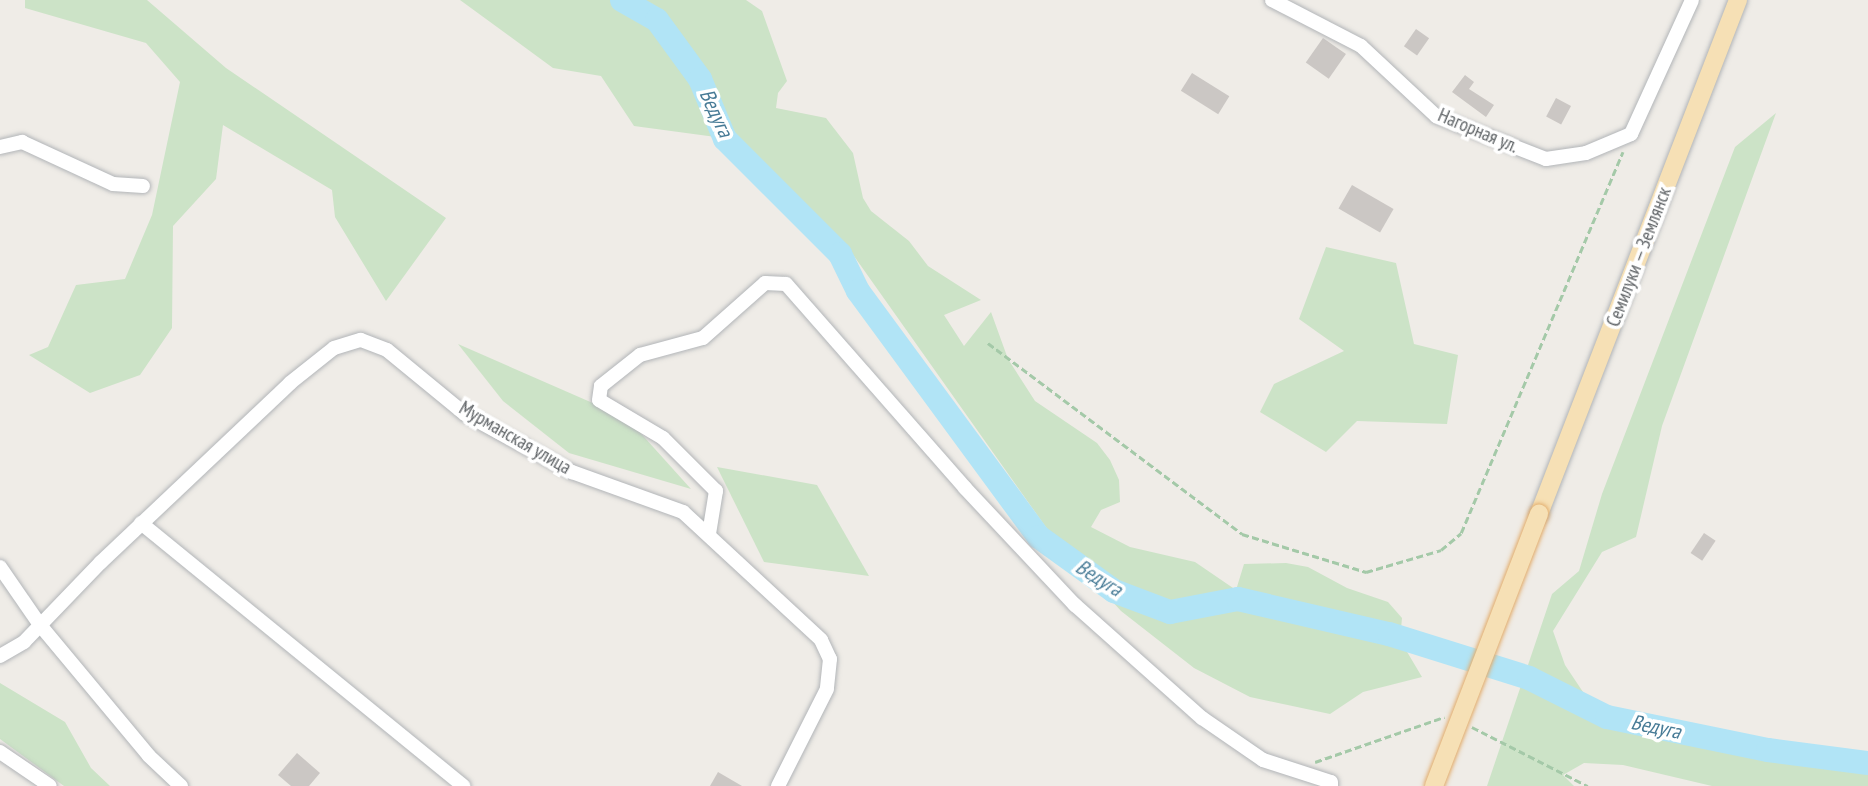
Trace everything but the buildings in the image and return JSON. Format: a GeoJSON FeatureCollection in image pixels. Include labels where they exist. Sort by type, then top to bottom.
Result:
{"type":"FeatureCollection","features":[{"type":"Feature","properties":{"kind":"main road","name":"Семилуки — Землянск"},"geometry":{"type":"LineString","coordinates":[[1434,786],[1738,0]]}},
{"type":"Feature","properties":{"kind":"street","name":"Нагорная ул."},"geometry":{"type":"LineString","coordinates":[[1272,0],[1361,46],[1436,116],[1546,159],[1586,153],[1631,135]]}},
{"type":"Feature","properties":{"kind":"street"},"geometry":{"type":"LineString","coordinates":[[1631,135],[1692,0]]}},
{"type":"Feature","properties":{"kind":"street"},"geometry":{"type":"LineString","coordinates":[[0,147],[22,142],[113,184],[143,186]]}},
{"type":"Feature","properties":{"kind":"street"},"geometry":{"type":"LineString","coordinates":[[709,534],[716,491],[663,438],[599,400],[601,386],[640,355],[703,338],[765,282],[786,284],[965,488],[1075,605],[1202,718],[1263,760],[1331,782],[1331,786]]}},
{"type":"Feature","properties":{"kind":"street","name":"Мурманская улица"},"geometry":{"type":"LineString","coordinates":[[0,656],[40,625],[141,523],[290,383],[334,348],[361,340],[387,350],[465,414],[572,472],[683,513],[709,534],[776,603],[821,640],[830,659],[827,689],[778,786]]}},
{"type":"Feature","properties":{"kind":"street"},"geometry":{"type":"LineString","coordinates":[[141,523],[463,786]]}},
{"type":"Feature","properties":{"kind":"street"},"geometry":{"type":"LineString","coordinates":[[0,567],[40,625],[149,756],[181,786]]}},
{"type":"Feature","properties":{"kind":"street"},"geometry":{"type":"LineString","coordinates":[[0,752],[50,786]]}},
{"type":"Feature","properties":{"kind":"path"},"geometry":{"type":"LineString","coordinates":[[988,343],[1242,534],[1366,572],[1441,550],[1461,533],[1631,135]]}},
{"type":"Feature","properties":{"kind":"green space"},"geometry":{"type":"Polygon","coordinates":[[[25,0],[147,0],[226,68],[446,218],[386,301],[335,217],[332,190],[223,125],[216,179],[173,226],[172,328],[140,375],[90,393],[29,355],[48,347],[76,285],[125,279],[152,215],[180,82],[146,43],[25,8],[25,0]]]}},
{"type":"Feature","properties":{"kind":"green space"},"geometry":{"type":"Polygon","coordinates":[[[460,0],[746,0],[762,11],[787,81],[778,93],[776,108],[826,118],[853,153],[863,198],[871,211],[909,241],[928,266],[981,300],[944,315],[964,346],[991,312],[1008,359],[1035,401],[1097,443],[1110,460],[1119,480],[1120,502],[1101,510],[1091,527],[1130,547],[1195,562],[1236,590],[1244,564],[1286,563],[1308,567],[1347,588],[1388,602],[1402,618],[1400,640],[1422,677],[1363,692],[1330,714],[1250,697],[1194,668],[1121,611],[1050,533],[849,249],[738,140],[634,126],[601,76],[553,68],[460,0]]]}},
{"type":"Feature","properties":{"kind":"green space"},"geometry":{"type":"Polygon","coordinates":[[[1776,113],[1662,426],[1636,537],[1602,552],[1553,631],[1565,665],[1607,728],[1868,773],[1868,786],[1712,786],[1623,765],[1584,763],[1563,775],[1574,786],[1487,786],[1552,594],[1579,571],[1602,494],[1735,147],[1776,113]]]}},
{"type":"Feature","properties":{"kind":"green space"},"geometry":{"type":"Polygon","coordinates":[[[1326,247],[1396,263],[1414,344],[1458,355],[1447,424],[1357,421],[1326,452],[1260,412],[1274,384],[1344,351],[1299,319],[1326,247]]]}},
{"type":"Feature","properties":{"kind":"green space"},"geometry":{"type":"Polygon","coordinates":[[[458,344],[627,418],[691,489],[569,453],[503,401],[458,344]]]}},
{"type":"Feature","properties":{"kind":"green space"},"geometry":{"type":"Polygon","coordinates":[[[717,467],[817,485],[869,576],[764,562],[717,467]]]}},
{"type":"Feature","properties":{"kind":"green space"},"geometry":{"type":"Polygon","coordinates":[[[0,683],[65,722],[91,768],[110,786],[64,786],[0,739],[0,683]]]}},
{"type":"Feature","properties":{"kind":"waterway","name":"Ведуга"},"geometry":{"type":"LineString","coordinates":[[622,0],[657,20],[700,79],[725,139],[840,254],[858,291],[1039,537],[1114,591],[1170,612],[1238,599],[1389,634],[1529,678],[1607,717],[1768,750],[1868,763]]}}]}
